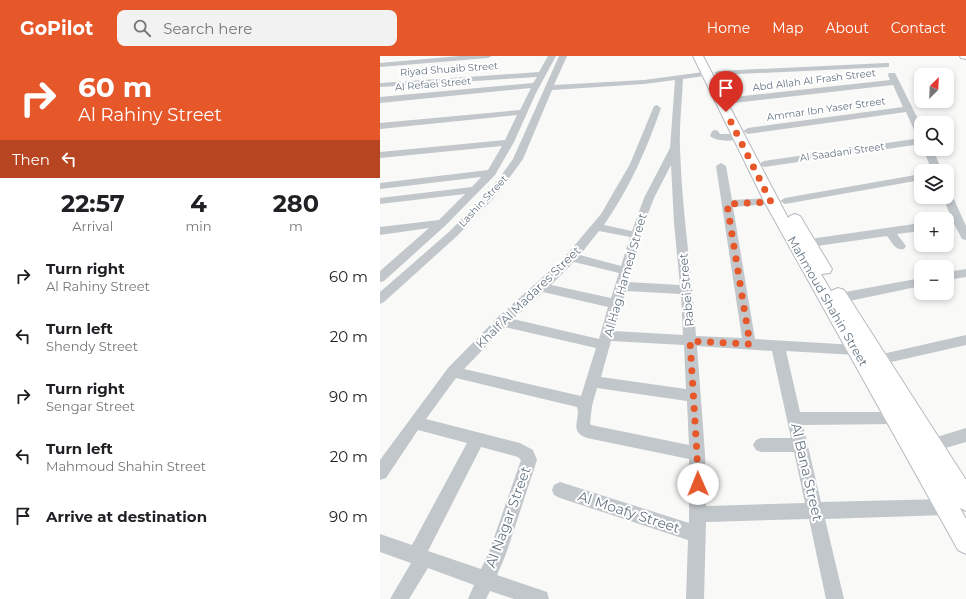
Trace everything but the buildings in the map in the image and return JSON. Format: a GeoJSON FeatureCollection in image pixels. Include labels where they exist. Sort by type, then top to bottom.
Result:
{"type":"FeatureCollection","features":[{"type":"Feature","properties":{"kind":"main road","name":"Mahmoud Shahin Street"},"geometry":{"type":"LineString","coordinates":[[698,56],[734,100],[743,134],[764,164],[778,201],[810,243],[840,298],[966,500]]}},
{"type":"Feature","properties":{"kind":"main road","name":"Mahmoud Shahin Street"},"geometry":{"type":"LineString","coordinates":[[709,56],[713,73],[743,134],[856,350],[966,542]]}},
{"type":"Feature","properties":{"kind":"street"},"geometry":{"type":"LineString","coordinates":[[380,65],[488,56]]}},
{"type":"Feature","properties":{"kind":"street"},"geometry":{"type":"LineString","coordinates":[[882,56],[914,121]]}},
{"type":"Feature","properties":{"kind":"street","name":"Riyad Shuaib Street"},"geometry":{"type":"LineString","coordinates":[[380,85],[547,65],[561,61]]}},
{"type":"Feature","properties":{"kind":"street","name":"Lashin Street"},"geometry":{"type":"LineString","coordinates":[[380,299],[457,230],[486,200],[518,159],[561,61]]}},
{"type":"Feature","properties":{"kind":"street","name":"Lashin Street"},"geometry":{"type":"LineString","coordinates":[[381,277],[442,223],[491,173],[509,142],[547,65]]}},
{"type":"Feature","properties":{"kind":"street"},"geometry":{"type":"LineString","coordinates":[[548,88],[626,84],[713,73],[886,65]]}},
{"type":"Feature","properties":{"kind":"street","name":"Rabei Street"},"geometry":{"type":"LineString","coordinates":[[679,78],[675,148],[679,223],[687,290],[697,454],[698,534],[695,599]]}},
{"type":"Feature","properties":{"kind":"street","name":"Abd Allah Al Frash Street"},"geometry":{"type":"LineString","coordinates":[[734,100],[896,82]]}},
{"type":"Feature","properties":{"kind":"street","name":"Al Refaei Street"},"geometry":{"type":"LineString","coordinates":[[380,100],[536,85]]}},
{"type":"Feature","properties":{"kind":"street","name":"Khalf Al Madares Street"},"geometry":{"type":"LineString","coordinates":[[380,473],[453,372],[502,321],[541,287],[571,257],[597,227],[625,183],[641,153],[657,108]]}},
{"type":"Feature","properties":{"kind":"street","name":"Ammar Ibn Yaser Street"},"geometry":{"type":"LineString","coordinates":[[715,133],[715,136],[718,137],[743,134],[908,109]]}},
{"type":"Feature","properties":{"kind":"street"},"geometry":{"type":"LineString","coordinates":[[380,126],[523,112]]}},
{"type":"Feature","properties":{"kind":"street"},"geometry":{"type":"LineString","coordinates":[[380,155],[509,142]]}},
{"type":"Feature","properties":{"kind":"street","name":"Al Saadani Street"},"geometry":{"type":"LineString","coordinates":[[764,164],[914,142]]}},
{"type":"Feature","properties":{"kind":"street","name":"Al Hag Hamed Street"},"geometry":{"type":"LineString","coordinates":[[675,148],[649,198],[636,235],[606,341],[585,406],[586,411],[582,424],[583,428],[587,432],[697,454]]}},
{"type":"Feature","properties":{"kind":"street"},"geometry":{"type":"LineString","coordinates":[[721,166],[750,344]]}},
{"type":"Feature","properties":{"kind":"street"},"geometry":{"type":"LineString","coordinates":[[380,186],[491,173]]}},
{"type":"Feature","properties":{"kind":"street"},"geometry":{"type":"LineString","coordinates":[[727,204],[778,201],[914,178]]}},
{"type":"Feature","properties":{"kind":"street"},"geometry":{"type":"LineString","coordinates":[[380,201],[473,193],[486,200]]}},
{"type":"Feature","properties":{"kind":"street"},"geometry":{"type":"LineString","coordinates":[[380,232],[442,223]]}},
{"type":"Feature","properties":{"kind":"street"},"geometry":{"type":"LineString","coordinates":[[954,225],[966,236]]}},
{"type":"Feature","properties":{"kind":"street"},"geometry":{"type":"LineString","coordinates":[[597,227],[636,235]]}},
{"type":"Feature","properties":{"kind":"street"},"geometry":{"type":"LineString","coordinates":[[810,243],[914,228]]}},
{"type":"Feature","properties":{"kind":"street"},"geometry":{"type":"LineString","coordinates":[[890,232],[900,246]]}},
{"type":"Feature","properties":{"kind":"street"},"geometry":{"type":"LineString","coordinates":[[571,257],[626,270]]}},
{"type":"Feature","properties":{"kind":"street"},"geometry":{"type":"LineString","coordinates":[[954,275],[966,273]]}},
{"type":"Feature","properties":{"kind":"street"},"geometry":{"type":"LineString","coordinates":[[840,298],[914,283]]}},
{"type":"Feature","properties":{"kind":"street"},"geometry":{"type":"LineString","coordinates":[[622,286],[687,290]]}},
{"type":"Feature","properties":{"kind":"street"},"geometry":{"type":"LineString","coordinates":[[541,287],[616,304]]}},
{"type":"Feature","properties":{"kind":"street"},"geometry":{"type":"LineString","coordinates":[[502,321],[606,341],[690,341],[856,350]]}},
{"type":"Feature","properties":{"kind":"street"},"geometry":{"type":"LineString","coordinates":[[878,360],[966,340]]}},
{"type":"Feature","properties":{"kind":"street","name":"Al Bana Street"},"geometry":{"type":"LineString","coordinates":[[778,346],[835,599]]}},
{"type":"Feature","properties":{"kind":"street"},"geometry":{"type":"LineString","coordinates":[[453,372],[581,402],[585,406]]}},
{"type":"Feature","properties":{"kind":"street"},"geometry":{"type":"LineString","coordinates":[[593,382],[694,396]]}},
{"type":"Feature","properties":{"kind":"street"},"geometry":{"type":"LineString","coordinates":[[795,419],[895,418]]}},
{"type":"Feature","properties":{"kind":"street","name":"Al Nagar Street"},"geometry":{"type":"LineString","coordinates":[[416,423],[527,453],[529,460],[508,525],[477,599]]}},
{"type":"Feature","properties":{"kind":"street"},"geometry":{"type":"LineString","coordinates":[[932,445],[966,435]]}},
{"type":"Feature","properties":{"kind":"street"},"geometry":{"type":"LineString","coordinates":[[399,599],[477,439]]}},
{"type":"Feature","properties":{"kind":"street"},"geometry":{"type":"LineString","coordinates":[[761,445],[801,445]]}},
{"type":"Feature","properties":{"kind":"street","name":"Al Moafy Street"},"geometry":{"type":"LineString","coordinates":[[560,490],[698,534]]}},
{"type":"Feature","properties":{"kind":"street"},"geometry":{"type":"LineString","coordinates":[[698,514],[946,508]]}},
{"type":"Feature","properties":{"kind":"street"},"geometry":{"type":"LineString","coordinates":[[380,543],[540,599]]}},
{"type":"Feature","properties":{"kind":"route"},"geometry":{"type":"LineString","coordinates":[[698,484],[690,341],[750,344],[727,204],[771,202],[726,112]]}}]}
